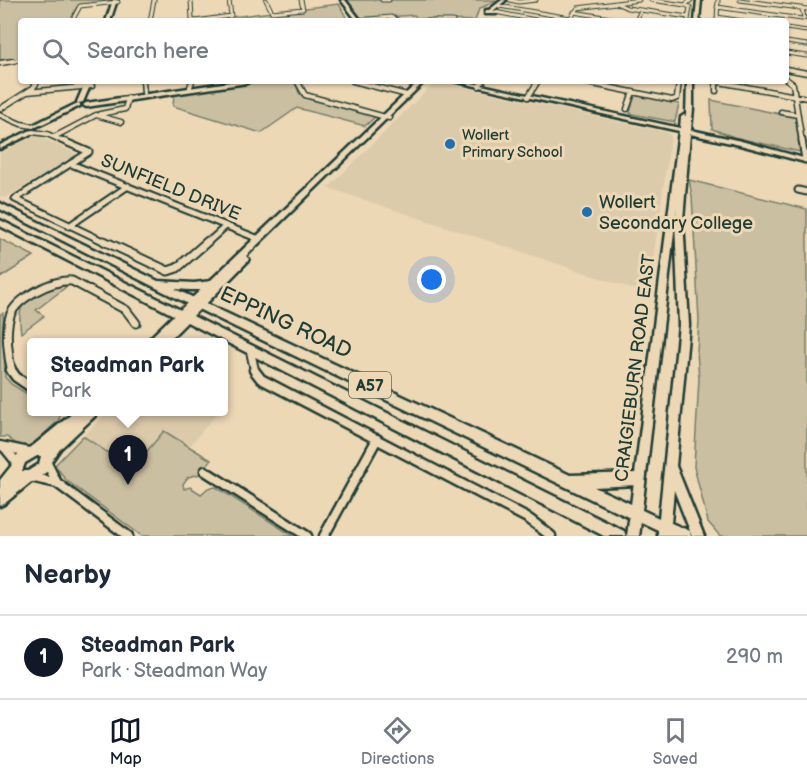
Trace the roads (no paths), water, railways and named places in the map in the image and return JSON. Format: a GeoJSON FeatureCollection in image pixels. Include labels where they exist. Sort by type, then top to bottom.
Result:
{"type":"FeatureCollection","features":[{"type":"Feature","properties":{"kind":"main road","name":"EPPING ROAD"},"geometry":{"type":"LineString","coordinates":[[0,206],[196,304],[635,513]]}},
{"type":"Feature","properties":{"kind":"main road","name":"EPPING ROAD"},"geometry":{"type":"LineString","coordinates":[[0,223],[250,349],[602,532],[619,536]]}},
{"type":"Feature","properties":{"kind":"main road"},"geometry":{"type":"LineString","coordinates":[[0,228],[16,231]]}},
{"type":"Feature","properties":{"kind":"main road"},"geometry":{"type":"LineString","coordinates":[[153,283],[194,287],[212,285]]}},
{"type":"Feature","properties":{"kind":"main road"},"geometry":{"type":"LineString","coordinates":[[569,480],[638,479]]}},
{"type":"Feature","properties":{"kind":"street"},"geometry":{"type":"LineString","coordinates":[[151,18],[154,0]]}},
{"type":"Feature","properties":{"kind":"street"},"geometry":{"type":"LineString","coordinates":[[191,0],[192,18]]}},
{"type":"Feature","properties":{"kind":"street"},"geometry":{"type":"LineString","coordinates":[[217,18],[231,16],[229,0]]}},
{"type":"Feature","properties":{"kind":"street"},"geometry":{"type":"LineString","coordinates":[[266,0],[270,11],[274,12],[303,9],[301,0]]}},
{"type":"Feature","properties":{"kind":"street"},"geometry":{"type":"LineString","coordinates":[[341,0],[356,18]]}},
{"type":"Feature","properties":{"kind":"street"},"geometry":{"type":"LineString","coordinates":[[341,0],[352,18]]}},
{"type":"Feature","properties":{"kind":"street"},"geometry":{"type":"LineString","coordinates":[[382,0],[389,0]]}},
{"type":"Feature","properties":{"kind":"street"},"geometry":{"type":"LineString","coordinates":[[485,18],[507,0]]}},
{"type":"Feature","properties":{"kind":"street"},"geometry":{"type":"LineString","coordinates":[[492,13],[507,0],[535,0],[539,6],[529,18]]}},
{"type":"Feature","properties":{"kind":"street"},"geometry":{"type":"LineString","coordinates":[[570,18],[579,8],[639,0]]}},
{"type":"Feature","properties":{"kind":"street"},"geometry":{"type":"LineString","coordinates":[[651,0],[690,7],[688,18]]}},
{"type":"Feature","properties":{"kind":"street"},"geometry":{"type":"LineString","coordinates":[[685,5],[691,0]]}},
{"type":"Feature","properties":{"kind":"street"},"geometry":{"type":"LineString","coordinates":[[697,18],[699,0]]}},
{"type":"Feature","properties":{"kind":"street"},"geometry":{"type":"LineString","coordinates":[[717,18],[718,0]]}},
{"type":"Feature","properties":{"kind":"street"},"geometry":{"type":"LineString","coordinates":[[740,0],[807,9]]}},
{"type":"Feature","properties":{"kind":"street"},"geometry":{"type":"LineString","coordinates":[[74,18],[79,7],[116,1],[111,18]]}},
{"type":"Feature","properties":{"kind":"street"},"geometry":{"type":"LineString","coordinates":[[616,3],[625,8],[683,18]]}},
{"type":"Feature","properties":{"kind":"street"},"geometry":{"type":"LineString","coordinates":[[499,6],[564,18]]}},
{"type":"Feature","properties":{"kind":"street"},"geometry":{"type":"LineString","coordinates":[[717,7],[801,19],[804,18],[802,8]]}},
{"type":"Feature","properties":{"kind":"street"},"geometry":{"type":"LineString","coordinates":[[637,18],[641,10]]}},
{"type":"Feature","properties":{"kind":"street"},"geometry":{"type":"LineString","coordinates":[[574,12],[610,18]]}},
{"type":"Feature","properties":{"kind":"street"},"geometry":{"type":"LineString","coordinates":[[492,13],[522,18]]}},
{"type":"Feature","properties":{"kind":"street"},"geometry":{"type":"LineString","coordinates":[[789,28],[807,31]]}},
{"type":"Feature","properties":{"kind":"street"},"geometry":{"type":"LineString","coordinates":[[789,42],[807,45]]}},
{"type":"Feature","properties":{"kind":"street"},"geometry":{"type":"LineString","coordinates":[[789,53],[807,56]]}},
{"type":"Feature","properties":{"kind":"street"},"geometry":{"type":"LineString","coordinates":[[1,64],[18,61]]}},
{"type":"Feature","properties":{"kind":"street"},"geometry":{"type":"LineString","coordinates":[[789,70],[807,73]]}},
{"type":"Feature","properties":{"kind":"street"},"geometry":{"type":"LineString","coordinates":[[481,84],[685,130],[806,161],[803,122],[798,115],[793,84],[789,81]]}},
{"type":"Feature","properties":{"kind":"street"},"geometry":{"type":"LineString","coordinates":[[0,109],[27,92],[35,84]]}},
{"type":"Feature","properties":{"kind":"street"},"geometry":{"type":"LineString","coordinates":[[27,92],[41,92],[85,84]]}},
{"type":"Feature","properties":{"kind":"street"},"geometry":{"type":"LineString","coordinates":[[84,103],[90,84]]}},
{"type":"Feature","properties":{"kind":"street"},"geometry":{"type":"LineString","coordinates":[[143,84],[144,93]]}},
{"type":"Feature","properties":{"kind":"street"},"geometry":{"type":"LineString","coordinates":[[0,145],[84,103],[191,84]]}},
{"type":"Feature","properties":{"kind":"street"},"geometry":{"type":"LineString","coordinates":[[84,103],[226,84]]}},
{"type":"Feature","properties":{"kind":"street"},"geometry":{"type":"LineString","coordinates":[[299,84],[305,95],[387,118]]}},
{"type":"Feature","properties":{"kind":"street"},"geometry":{"type":"LineString","coordinates":[[365,84],[407,95]]}},
{"type":"Feature","properties":{"kind":"street"},"geometry":{"type":"LineString","coordinates":[[387,118],[419,84]]}},
{"type":"Feature","properties":{"kind":"street"},"geometry":{"type":"LineString","coordinates":[[196,304],[212,285],[377,125],[424,84]]}},
{"type":"Feature","properties":{"kind":"street"},"geometry":{"type":"LineString","coordinates":[[528,96],[536,84]]}},
{"type":"Feature","properties":{"kind":"street"},"geometry":{"type":"LineString","coordinates":[[593,84],[674,99],[677,98],[679,84]]}},
{"type":"Feature","properties":{"kind":"street","name":"CRAIGIEBURN ROAD EAST"},"geometry":{"type":"LineString","coordinates":[[633,536],[638,479],[690,84]]}},
{"type":"Feature","properties":{"kind":"street"},"geometry":{"type":"LineString","coordinates":[[716,84],[716,91]]}},
{"type":"Feature","properties":{"kind":"street"},"geometry":{"type":"LineString","coordinates":[[729,84],[807,98]]}},
{"type":"Feature","properties":{"kind":"street"},"geometry":{"type":"LineString","coordinates":[[627,109],[633,92]]}},
{"type":"Feature","properties":{"kind":"street"},"geometry":{"type":"LineString","coordinates":[[54,137],[98,114],[125,109],[128,98]]}},
{"type":"Feature","properties":{"kind":"street"},"geometry":{"type":"LineString","coordinates":[[782,112],[798,115]]}},
{"type":"Feature","properties":{"kind":"street"},"geometry":{"type":"LineString","coordinates":[[98,114],[121,122]]}},
{"type":"Feature","properties":{"kind":"street"},"geometry":{"type":"LineString","coordinates":[[0,115],[89,151],[15,197],[17,201],[171,271],[181,266],[226,226]]}},
{"type":"Feature","properties":{"kind":"street","name":"CRAIGIEBURN ROAD EAST"},"geometry":{"type":"LineString","coordinates":[[665,532],[684,325],[679,220],[685,130]]}},
{"type":"Feature","properties":{"kind":"street","name":"SUNFIELD DRIVE"},"geometry":{"type":"LineString","coordinates":[[71,164],[259,239]]}},
{"type":"Feature","properties":{"kind":"street"},"geometry":{"type":"LineString","coordinates":[[69,226],[128,186]]}},
{"type":"Feature","properties":{"kind":"street"},"geometry":{"type":"LineString","coordinates":[[798,190],[807,192]]}},
{"type":"Feature","properties":{"kind":"street"},"geometry":{"type":"LineString","coordinates":[[165,338],[196,304],[242,262],[259,239]]}},
{"type":"Feature","properties":{"kind":"street"},"geometry":{"type":"LineString","coordinates":[[27,385],[11,371],[9,319],[18,306],[48,284],[63,279],[72,281],[126,310],[136,323]]}},
{"type":"Feature","properties":{"kind":"street"},"geometry":{"type":"LineString","coordinates":[[157,338],[184,316]]}},
{"type":"Feature","properties":{"kind":"street"},"geometry":{"type":"LineString","coordinates":[[250,349],[253,369],[257,376],[529,519],[551,536]]}},
{"type":"Feature","properties":{"kind":"street"},"geometry":{"type":"LineString","coordinates":[[0,489],[17,467],[73,416]]}},
{"type":"Feature","properties":{"kind":"street"},"geometry":{"type":"LineString","coordinates":[[0,500],[40,471],[56,445],[86,416]]}},
{"type":"Feature","properties":{"kind":"street"},"geometry":{"type":"LineString","coordinates":[[324,536],[377,439]]}},
{"type":"Feature","properties":{"kind":"street"},"geometry":{"type":"LineString","coordinates":[[2,446],[45,452],[57,483]]}},
{"type":"Feature","properties":{"kind":"street"},"geometry":{"type":"LineString","coordinates":[[2,446],[17,467],[18,477],[57,483],[128,536]]}},
{"type":"Feature","properties":{"kind":"street"},"geometry":{"type":"LineString","coordinates":[[671,466],[698,536]]}},
{"type":"Feature","properties":{"kind":"street"},"geometry":{"type":"LineString","coordinates":[[205,471],[307,536]]}},
{"type":"Feature","properties":{"kind":"street","name":"EPPING ROAD"},"geometry":{"type":"LineString","coordinates":[[635,513],[665,532],[685,536]]}},
{"type":"Feature","properties":{"kind":"place","name":"Wollert Primary School"},"geometry":{"type":"Point","coordinates":[450,144]}},
{"type":"Feature","properties":{"kind":"place","name":"Wollert Secondary College"},"geometry":{"type":"Point","coordinates":[587,212]}},
{"type":"Feature","properties":{"kind":"place","name":"Steadman Park"},"geometry":{"type":"Point","coordinates":[128,485]}}]}
